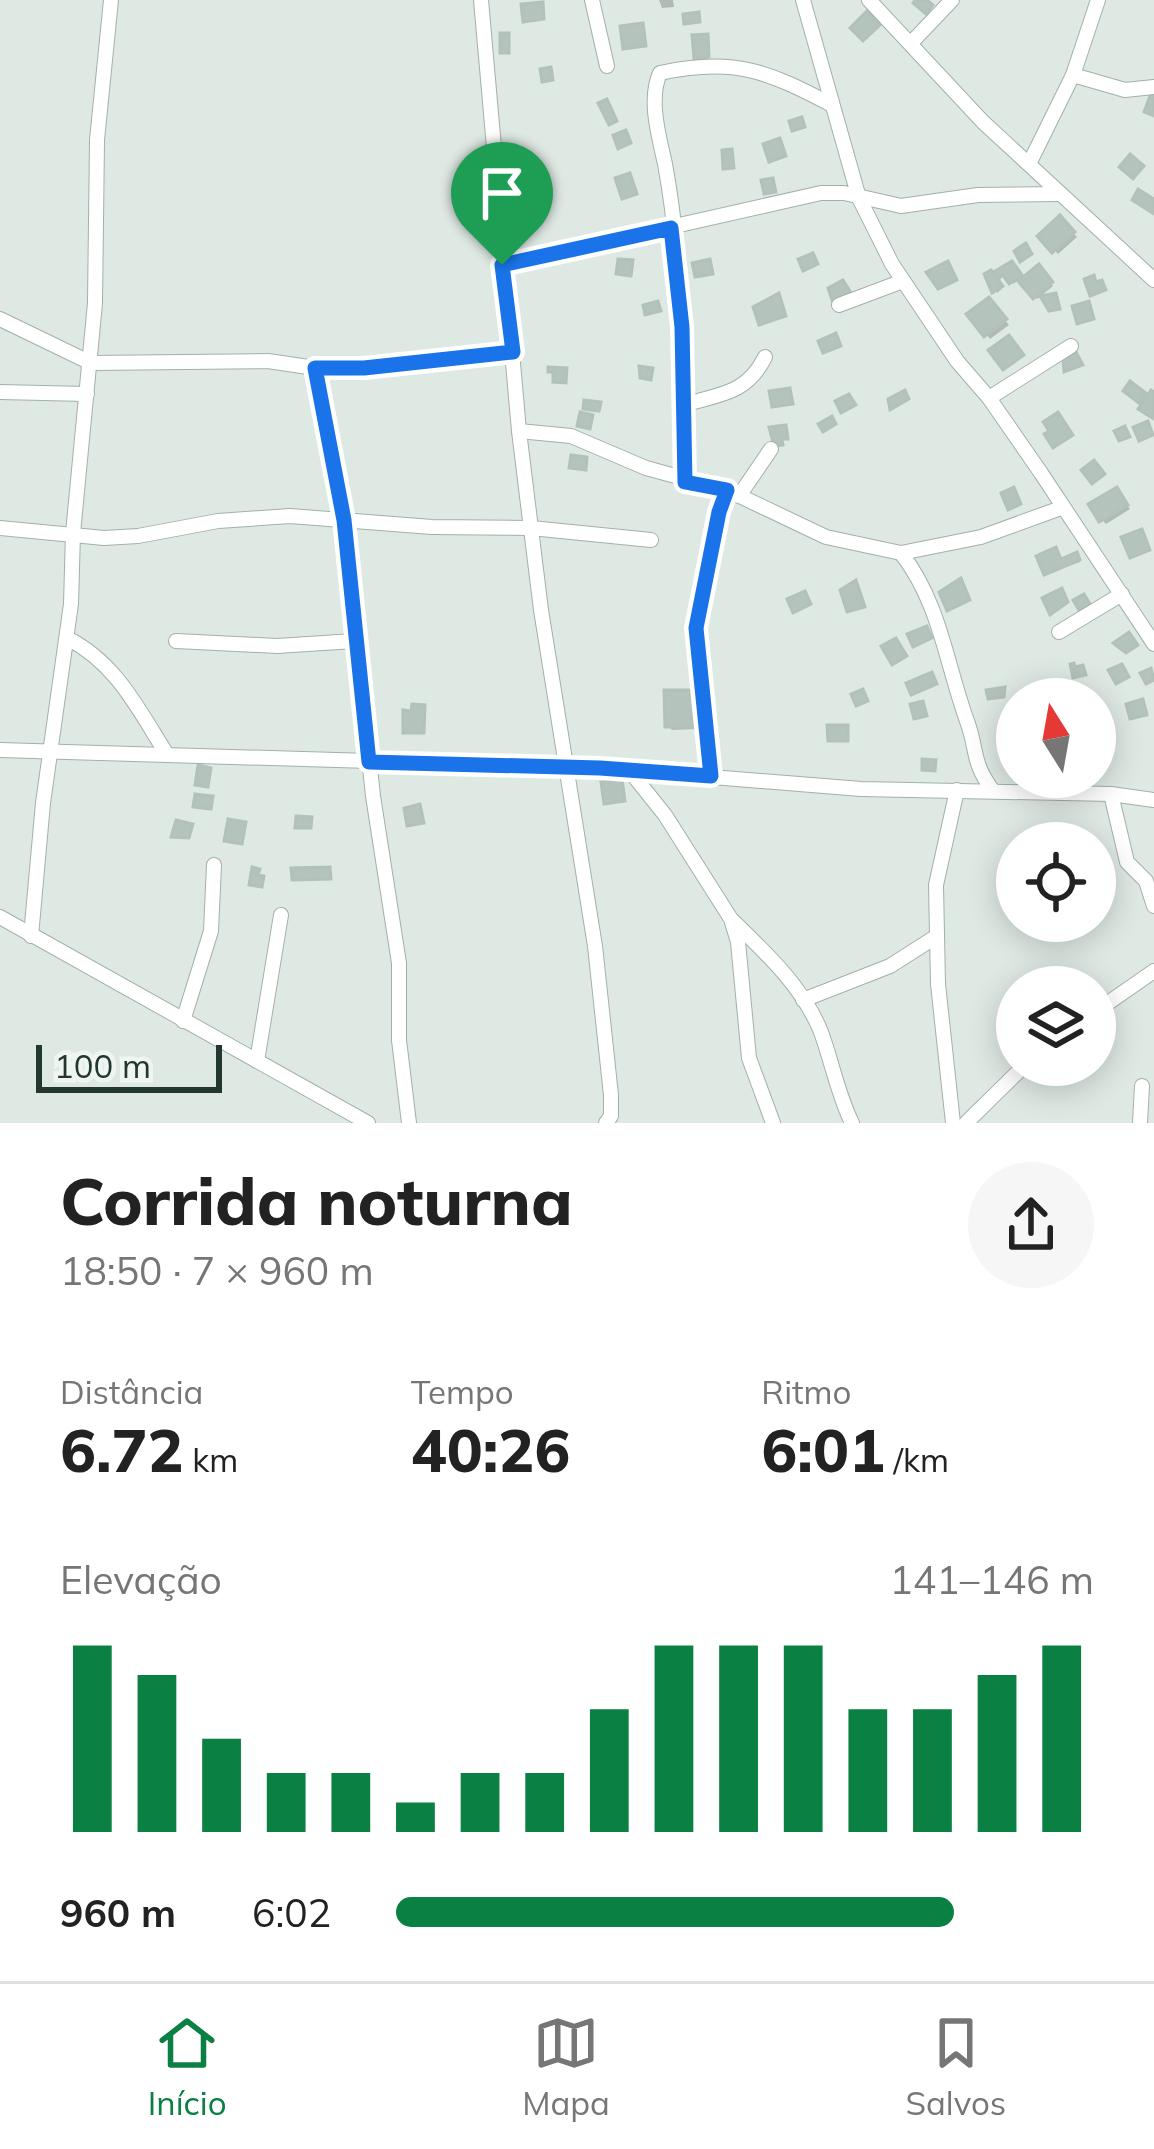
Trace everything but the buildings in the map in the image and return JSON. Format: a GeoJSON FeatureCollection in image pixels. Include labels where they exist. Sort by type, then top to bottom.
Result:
{"type":"FeatureCollection","features":[{"type":"Feature","properties":{"kind":"street"},"geometry":{"type":"LineString","coordinates":[[32,936],[67,638],[91,363],[97,140],[111,0]]}},
{"type":"Feature","properties":{"kind":"street"},"geometry":{"type":"LineString","coordinates":[[482,0],[519,431],[606,1032],[611,1116],[606,1123]]}},
{"type":"Feature","properties":{"kind":"street"},"geometry":{"type":"LineString","coordinates":[[592,0],[608,66]]}},
{"type":"Feature","properties":{"kind":"street"},"geometry":{"type":"LineString","coordinates":[[803,0],[859,198],[903,281],[957,361],[989,398],[1154,644]]}},
{"type":"Feature","properties":{"kind":"street"},"geometry":{"type":"LineString","coordinates":[[869,0],[970,109],[1154,280]]}},
{"type":"Feature","properties":{"kind":"street"},"geometry":{"type":"LineString","coordinates":[[911,43],[952,0]]}},
{"type":"Feature","properties":{"kind":"street"},"geometry":{"type":"LineString","coordinates":[[1030,162],[1073,75],[1098,0]]}},
{"type":"Feature","properties":{"kind":"street"},"geometry":{"type":"LineString","coordinates":[[685,482],[682,327],[653,89],[660,74],[699,64],[742,65],[776,75],[832,106]]}},
{"type":"Feature","properties":{"kind":"street"},"geometry":{"type":"LineString","coordinates":[[1073,75],[1125,90],[1154,87]]}},
{"type":"Feature","properties":{"kind":"street"},"geometry":{"type":"LineString","coordinates":[[502,265],[821,193],[844,193],[901,206],[978,195],[1059,194]]}},
{"type":"Feature","properties":{"kind":"street"},"geometry":{"type":"LineString","coordinates":[[839,305],[903,281]]}},
{"type":"Feature","properties":{"kind":"street"},"geometry":{"type":"LineString","coordinates":[[0,319],[91,363],[268,361],[364,368],[513,352]]}},
{"type":"Feature","properties":{"kind":"street"},"geometry":{"type":"LineString","coordinates":[[989,398],[1071,346]]}},
{"type":"Feature","properties":{"kind":"street"},"geometry":{"type":"LineString","coordinates":[[683,405],[745,386],[765,357]]}},
{"type":"Feature","properties":{"kind":"street"},"geometry":{"type":"LineString","coordinates":[[315,368],[344,520],[353,641],[399,963],[399,1040],[409,1123]]}},
{"type":"Feature","properties":{"kind":"street"},"geometry":{"type":"LineString","coordinates":[[0,392],[87,394]]}},
{"type":"Feature","properties":{"kind":"street"},"geometry":{"type":"LineString","coordinates":[[519,431],[572,436],[685,482],[733,493],[826,537],[902,553],[981,537],[1061,508]]}},
{"type":"Feature","properties":{"kind":"street"},"geometry":{"type":"LineString","coordinates":[[711,776],[696,628],[719,512],[771,449]]}},
{"type":"Feature","properties":{"kind":"street"},"geometry":{"type":"LineString","coordinates":[[0,528],[104,538],[255,517],[531,528],[651,540]]}},
{"type":"Feature","properties":{"kind":"street"},"geometry":{"type":"LineString","coordinates":[[902,553],[927,591],[968,722],[974,758],[993,791]]}},
{"type":"Feature","properties":{"kind":"street"},"geometry":{"type":"LineString","coordinates":[[1059,632],[1121,594]]}},
{"type":"Feature","properties":{"kind":"street"},"geometry":{"type":"LineString","coordinates":[[67,638],[96,652],[121,680],[166,752]]}},
{"type":"Feature","properties":{"kind":"street"},"geometry":{"type":"LineString","coordinates":[[176,641],[277,646],[353,641]]}},
{"type":"Feature","properties":{"kind":"street"},"geometry":{"type":"LineString","coordinates":[[0,750],[629,770],[861,789],[996,791]]}},
{"type":"Feature","properties":{"kind":"street"},"geometry":{"type":"LineString","coordinates":[[629,770],[665,815],[731,919],[773,959],[803,1000],[818,1026],[852,1123]]}},
{"type":"Feature","properties":{"kind":"street"},"geometry":{"type":"LineString","coordinates":[[953,1123],[945,1074],[936,885],[957,790]]}},
{"type":"Feature","properties":{"kind":"street"},"geometry":{"type":"LineString","coordinates":[[1116,795],[1154,800]]}},
{"type":"Feature","properties":{"kind":"street"},"geometry":{"type":"LineString","coordinates":[[1112,798],[1127,862],[1145,881],[1154,907]]}},
{"type":"Feature","properties":{"kind":"street"},"geometry":{"type":"LineString","coordinates":[[183,1021],[211,932],[214,865]]}},
{"type":"Feature","properties":{"kind":"street"},"geometry":{"type":"LineString","coordinates":[[257,1061],[280,915]]}},
{"type":"Feature","properties":{"kind":"street"},"geometry":{"type":"LineString","coordinates":[[0,917],[368,1123]]}},
{"type":"Feature","properties":{"kind":"street"},"geometry":{"type":"LineString","coordinates":[[731,919],[738,942],[749,1058],[773,1123]]}},
{"type":"Feature","properties":{"kind":"street"},"geometry":{"type":"LineString","coordinates":[[803,1000],[890,966],[937,936]]}},
{"type":"Feature","properties":{"kind":"street"},"geometry":{"type":"LineString","coordinates":[[1116,997],[1154,971]]}},
{"type":"Feature","properties":{"kind":"street"},"geometry":{"type":"LineString","coordinates":[[966,1123],[1004,1086]]}},
{"type":"Feature","properties":{"kind":"street"},"geometry":{"type":"LineString","coordinates":[[1140,1123],[1142,1086]]}},
{"type":"Feature","properties":{"kind":"route"},"geometry":{"type":"LineString","coordinates":[[671,228],[682,327],[685,482],[727,490],[696,628],[711,776],[369,762],[344,520],[315,368],[364,368],[513,352],[502,265],[671,228]]}}]}
